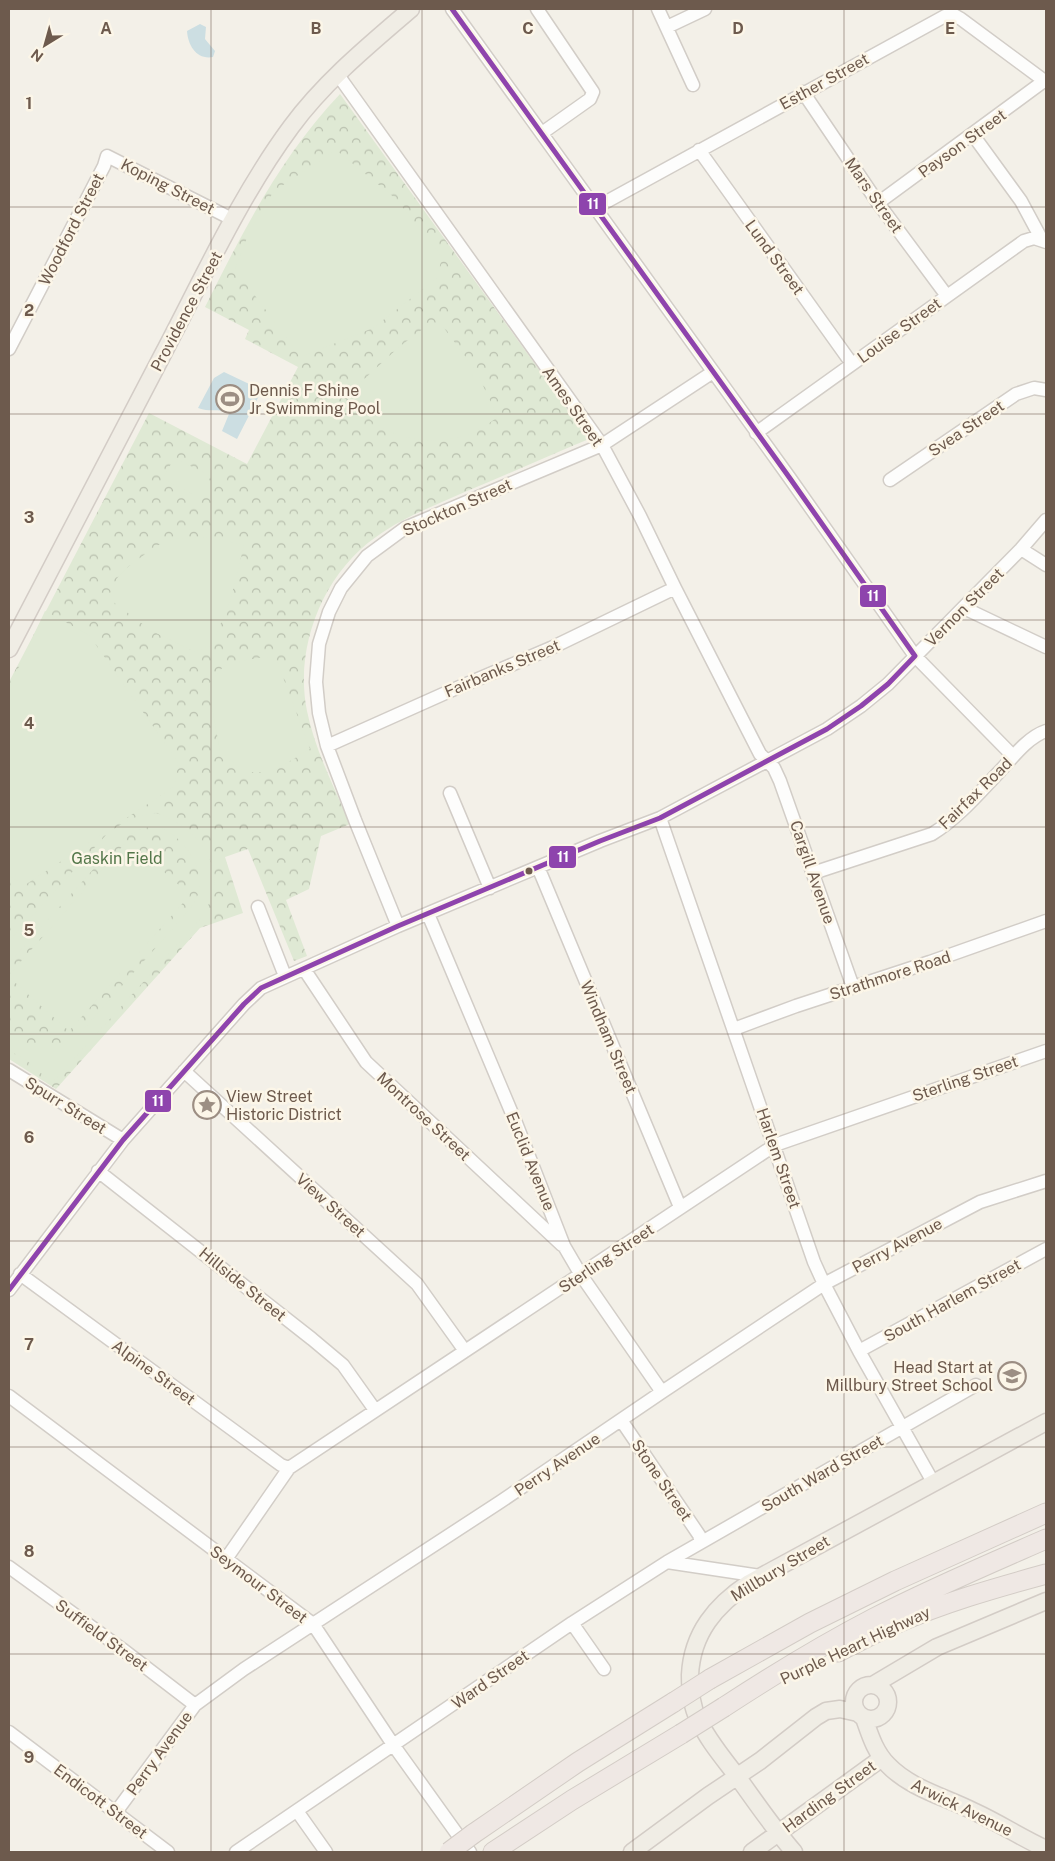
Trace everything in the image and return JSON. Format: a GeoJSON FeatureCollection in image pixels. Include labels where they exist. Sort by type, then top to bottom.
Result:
{"type":"FeatureCollection","features":[{"type":"Feature","properties":{"kind":"highway"},"geometry":{"type":"LineString","coordinates":[[448,1852],[472,1843],[578,1762],[710,1679],[802,1628],[1046,1499]]}},
{"type":"Feature","properties":{"kind":"highway"},"geometry":{"type":"LineString","coordinates":[[894,1581],[1046,1513]]}},
{"type":"Feature","properties":{"kind":"highway"},"geometry":{"type":"LineString","coordinates":[[493,1852],[572,1800],[783,1669],[874,1618],[922,1594],[1046,1539]]}},
{"type":"Feature","properties":{"kind":"highway","name":"Purple Heart Highway"},"geometry":{"type":"LineString","coordinates":[[724,1707],[893,1624],[980,1593],[1046,1574]]}},
{"type":"Feature","properties":{"kind":"main road","name":"Providence Street"},"geometry":{"type":"LineString","coordinates":[[9,649],[262,170],[292,125],[338,75],[411,9]]}},
{"type":"Feature","properties":{"kind":"main road","name":"Millbury Street"},"geometry":{"type":"LineString","coordinates":[[794,1852],[705,1733],[698,1719],[690,1695],[691,1668],[698,1639],[713,1613],[730,1596],[760,1576],[1046,1422]]}},
{"type":"Feature","properties":{"kind":"main road"},"geometry":{"type":"LineString","coordinates":[[861,1716],[854,1702],[856,1693],[863,1687],[873,1685],[944,1644],[1046,1601]]}},
{"type":"Feature","properties":{"kind":"main road"},"geometry":{"type":"LineString","coordinates":[[887,1697],[911,1663]]}},
{"type":"Feature","properties":{"kind":"main road"},"geometry":{"type":"LineString","coordinates":[[873,1685],[883,1690],[887,1697],[888,1707],[884,1714],[881,1734],[882,1758]]}},
{"type":"Feature","properties":{"kind":"main road"},"geometry":{"type":"LineString","coordinates":[[632,1852],[760,1761],[826,1711],[840,1709],[874,1719],[884,1714]]}},
{"type":"Feature","properties":{"kind":"main road","name":"Arwick Avenue"},"geometry":{"type":"LineString","coordinates":[[861,1716],[875,1747],[894,1771],[913,1784],[970,1809],[1046,1849]]}},
{"type":"Feature","properties":{"kind":"main road","name":"Harding Street"},"geometry":{"type":"LineString","coordinates":[[752,1852],[882,1758]]}},
{"type":"Feature","properties":{"kind":"street"},"geometry":{"type":"LineString","coordinates":[[452,9],[789,477],[915,656],[1013,756]]}},
{"type":"Feature","properties":{"kind":"street"},"geometry":{"type":"LineString","coordinates":[[537,9],[593,92],[590,99],[542,133]]}},
{"type":"Feature","properties":{"kind":"street"},"geometry":{"type":"LineString","coordinates":[[658,9],[693,85]]}},
{"type":"Feature","properties":{"kind":"street"},"geometry":{"type":"LineString","coordinates":[[667,27],[705,9]]}},
{"type":"Feature","properties":{"kind":"street","name":"Esther Street"},"geometry":{"type":"LineString","coordinates":[[595,208],[803,92],[949,14],[961,19],[1045,82]]}},
{"type":"Feature","properties":{"kind":"street","name":"Ames Street"},"geometry":{"type":"LineString","coordinates":[[338,75],[602,446],[640,516],[760,754],[767,761]]}},
{"type":"Feature","properties":{"kind":"street","name":"Payson Street"},"geometry":{"type":"LineString","coordinates":[[878,203],[1045,82]]}},
{"type":"Feature","properties":{"kind":"street","name":"Mars Street"},"geometry":{"type":"LineString","coordinates":[[803,92],[878,203],[947,296]]}},
{"type":"Feature","properties":{"kind":"street"},"geometry":{"type":"LineString","coordinates":[[973,135],[1021,201],[1044,241]]}},
{"type":"Feature","properties":{"kind":"street","name":"Lund Street"},"geometry":{"type":"LineString","coordinates":[[699,150],[852,364]]}},
{"type":"Feature","properties":{"kind":"street","name":"Koping Street"},"geometry":{"type":"LineString","coordinates":[[105,162],[107,156],[234,220]]}},
{"type":"Feature","properties":{"kind":"street","name":"Woodford Street"},"geometry":{"type":"LineString","coordinates":[[9,350],[105,162]]}},
{"type":"Feature","properties":{"kind":"street","name":"Louise Street"},"geometry":{"type":"LineString","coordinates":[[756,433],[1024,241],[1034,238],[1044,241]]}},
{"type":"Feature","properties":{"kind":"street","name":"Stockton Street"},"geometry":{"type":"LineString","coordinates":[[398,926],[354,820],[327,746],[316,695],[319,644],[326,619],[336,597],[356,568],[378,548],[405,528],[602,446],[713,372]]}},
{"type":"Feature","properties":{"kind":"street","name":"Svea Street"},"geometry":{"type":"LineString","coordinates":[[890,480],[1016,394],[1034,388],[1046,390]]}},
{"type":"Feature","properties":{"kind":"street","name":"Vernon Street"},"geometry":{"type":"LineString","coordinates":[[9,1290],[123,1140],[244,1004],[261,988],[398,926],[660,818],[828,729],[862,706],[888,684],[1022,549],[1046,520]]}},
{"type":"Feature","properties":{"kind":"street"},"geometry":{"type":"LineString","coordinates":[[1022,549],[1046,565]]}},
{"type":"Feature","properties":{"kind":"street","name":"Fairbanks Street"},"geometry":{"type":"LineString","coordinates":[[327,746],[450,690],[550,648],[675,588]]}},
{"type":"Feature","properties":{"kind":"street"},"geometry":{"type":"LineString","coordinates":[[964,608],[1046,646]]}},
{"type":"Feature","properties":{"kind":"street","name":"Fairfax Road"},"geometry":{"type":"LineString","coordinates":[[813,873],[932,834],[960,812],[1013,756],[1038,734],[1046,731]]}},
{"type":"Feature","properties":{"kind":"street","name":"Cargill Avenue"},"geometry":{"type":"LineString","coordinates":[[767,761],[774,768],[780,781],[853,987]]}},
{"type":"Feature","properties":{"kind":"street"},"geometry":{"type":"LineString","coordinates":[[450,793],[490,888]]}},
{"type":"Feature","properties":{"kind":"street","name":"Harlem Street"},"geometry":{"type":"LineString","coordinates":[[660,818],[814,1262],[859,1351],[933,1482]]}},
{"type":"Feature","properties":{"kind":"street","name":"Windham Street"},"geometry":{"type":"LineString","coordinates":[[538,867],[680,1207]]}},
{"type":"Feature","properties":{"kind":"street"},"geometry":{"type":"LineString","coordinates":[[258,906],[285,976]]}},
{"type":"Feature","properties":{"kind":"street","name":"Euclid Avenue"},"geometry":{"type":"LineString","coordinates":[[428,914],[513,1115],[564,1246],[581,1275],[662,1392]]}},
{"type":"Feature","properties":{"kind":"street","name":"Strathmore Road"},"geometry":{"type":"LineString","coordinates":[[734,1029],[1046,921]]}},
{"type":"Feature","properties":{"kind":"street","name":"Montrose Street"},"geometry":{"type":"LineString","coordinates":[[304,969],[366,1062],[564,1246]]}},
{"type":"Feature","properties":{"kind":"street","name":"Sterling Street"},"geometry":{"type":"LineString","coordinates":[[226,1559],[289,1468],[581,1275],[680,1207],[720,1183],[774,1145],[1046,1051]]}},
{"type":"Feature","properties":{"kind":"street","name":"Spurr Street"},"geometry":{"type":"LineString","coordinates":[[9,1070],[123,1140]]}},
{"type":"Feature","properties":{"kind":"street","name":"View Street"},"geometry":{"type":"LineString","coordinates":[[184,1071],[417,1284],[465,1351]]}},
{"type":"Feature","properties":{"kind":"street","name":"Hillside Street"},"geometry":{"type":"LineString","coordinates":[[98,1171],[343,1365],[375,1410]]}},
{"type":"Feature","properties":{"kind":"street","name":"Perry Avenue"},"geometry":{"type":"LineString","coordinates":[[116,1812],[194,1705],[244,1669],[517,1491],[824,1284],[980,1202],[1046,1181]]}},
{"type":"Feature","properties":{"kind":"street","name":"South Harlem Street"},"geometry":{"type":"LineString","coordinates":[[859,1351],[1046,1249]]}},
{"type":"Feature","properties":{"kind":"street","name":"Alpine Street"},"geometry":{"type":"LineString","coordinates":[[20,1274],[160,1378],[281,1465],[289,1468]]}},
{"type":"Feature","properties":{"kind":"street","name":"South Ward Street"},"geometry":{"type":"LineString","coordinates":[[667,1562],[976,1386]]}},
{"type":"Feature","properties":{"kind":"street","name":"Seymour Street"},"geometry":{"type":"LineString","coordinates":[[9,1396],[313,1624],[394,1746],[472,1843]]}},
{"type":"Feature","properties":{"kind":"street","name":"Stone Street"},"geometry":{"type":"LineString","coordinates":[[621,1420],[699,1535],[701,1542]]}},
{"type":"Feature","properties":{"kind":"street"},"geometry":{"type":"LineString","coordinates":[[667,1562],[760,1576]]}},
{"type":"Feature","properties":{"kind":"street","name":"Ward Street"},"geometry":{"type":"LineString","coordinates":[[236,1852],[572,1623],[667,1562]]}},
{"type":"Feature","properties":{"kind":"street","name":"Suffield Street"},"geometry":{"type":"LineString","coordinates":[[9,1567],[122,1649],[194,1705]]}},
{"type":"Feature","properties":{"kind":"street"},"geometry":{"type":"LineString","coordinates":[[572,1623],[604,1669]]}},
{"type":"Feature","properties":{"kind":"street","name":"Endicott Street"},"geometry":{"type":"LineString","coordinates":[[9,1732],[168,1852]]}},
{"type":"Feature","properties":{"kind":"street"},"geometry":{"type":"LineString","coordinates":[[297,1812],[326,1852]]}},
{"type":"Feature","properties":{"kind":"green space","name":"Gaskin Field"},"geometry":{"type":"Polygon","coordinates":[[[340,94],[589,439],[432,506],[397,523],[357,552],[327,591],[309,638],[305,662],[304,687],[310,726],[350,824],[321,836],[309,889],[286,900],[307,956],[294,961],[248,849],[225,857],[243,913],[200,928],[56,1089],[9,1059],[9,682],[149,413],[247,464],[298,367],[245,339],[249,330],[205,307],[234,250],[281,169],[299,143],[340,94]]]}},
{"type":"Feature","properties":{"kind":"green space"},"geometry":{"type":"Polygon","coordinates":[[[336,150],[396,199],[442,257],[437,278],[373,328],[301,357],[235,269],[250,230],[274,191],[336,150]]]}},
{"type":"Feature","properties":{"kind":"green space"},"geometry":{"type":"Polygon","coordinates":[[[432,322],[441,324],[476,371],[498,417],[475,432],[450,439],[423,440],[410,438],[385,429],[370,419],[348,394],[399,347],[432,322]]]}},
{"type":"Feature","properties":{"kind":"green space"},"geometry":{"type":"Polygon","coordinates":[[[174,458],[211,476],[200,498],[163,479],[174,458]]]}},
{"type":"Feature","properties":{"kind":"green space"},"geometry":{"type":"Polygon","coordinates":[[[200,537],[244,545],[230,602],[211,646],[195,652],[152,631],[108,598],[117,578],[129,566],[156,546],[173,539],[200,537]]]}},
{"type":"Feature","properties":{"kind":"green space"},"geometry":{"type":"Polygon","coordinates":[[[45,611],[89,635],[178,762],[175,786],[25,885],[9,876],[9,688],[45,611]]]}},
{"type":"Feature","properties":{"kind":"green space"},"geometry":{"type":"Polygon","coordinates":[[[265,657],[277,661],[310,749],[272,772],[244,772],[220,751],[208,685],[223,667],[265,657]]]}},
{"type":"Feature","properties":{"kind":"green space"},"geometry":{"type":"Polygon","coordinates":[[[156,813],[168,817],[179,824],[198,841],[206,852],[214,875],[214,888],[211,900],[202,917],[52,1083],[24,1058],[9,1051],[9,1032],[18,1040],[32,1046],[45,1048],[74,1040],[190,909],[200,887],[196,866],[186,848],[171,834],[155,827],[139,830],[116,844],[9,963],[9,941],[107,834],[130,820],[142,815],[156,813]]]}},
{"type":"Feature","properties":{"kind":"green space","name":"Gaskin Field"},"geometry":{"type":"Polygon","coordinates":[[[128,840],[190,895],[69,1031],[9,975],[128,840]]]}},
{"type":"Feature","properties":{"kind":"shaded area"},"geometry":{"type":"Polygon","coordinates":[[[200,24],[206,27],[205,39],[215,51],[213,57],[198,54],[189,42],[187,31],[200,24]]]}},
{"type":"Feature","properties":{"kind":"shaded area","name":"Dennis F Shine Jr Swimming Pool"},"geometry":{"type":"Polygon","coordinates":[[[224,372],[262,390],[237,439],[222,431],[229,414],[198,408],[214,378],[224,372]]]}},
{"type":"Feature","properties":{"kind":"transit line","name":"11"},"geometry":{"type":"LineString","coordinates":[[9,1290],[123,1140],[244,1004],[261,988],[398,926],[600,841],[660,818],[827,729],[861,706],[888,684],[915,656],[789,477],[452,9]]}},
{"type":"Feature","properties":{"kind":"place","name":"Dennis F Shine Jr Swimming Pool"},"geometry":{"type":"Point","coordinates":[230,399]}},
{"type":"Feature","properties":{"kind":"place","name":"View Street Historic District"},"geometry":{"type":"Point","coordinates":[207,1105]}},
{"type":"Feature","properties":{"kind":"place","name":"Head Start at Millbury Street School"},"geometry":{"type":"Point","coordinates":[1012,1376]}}]}
